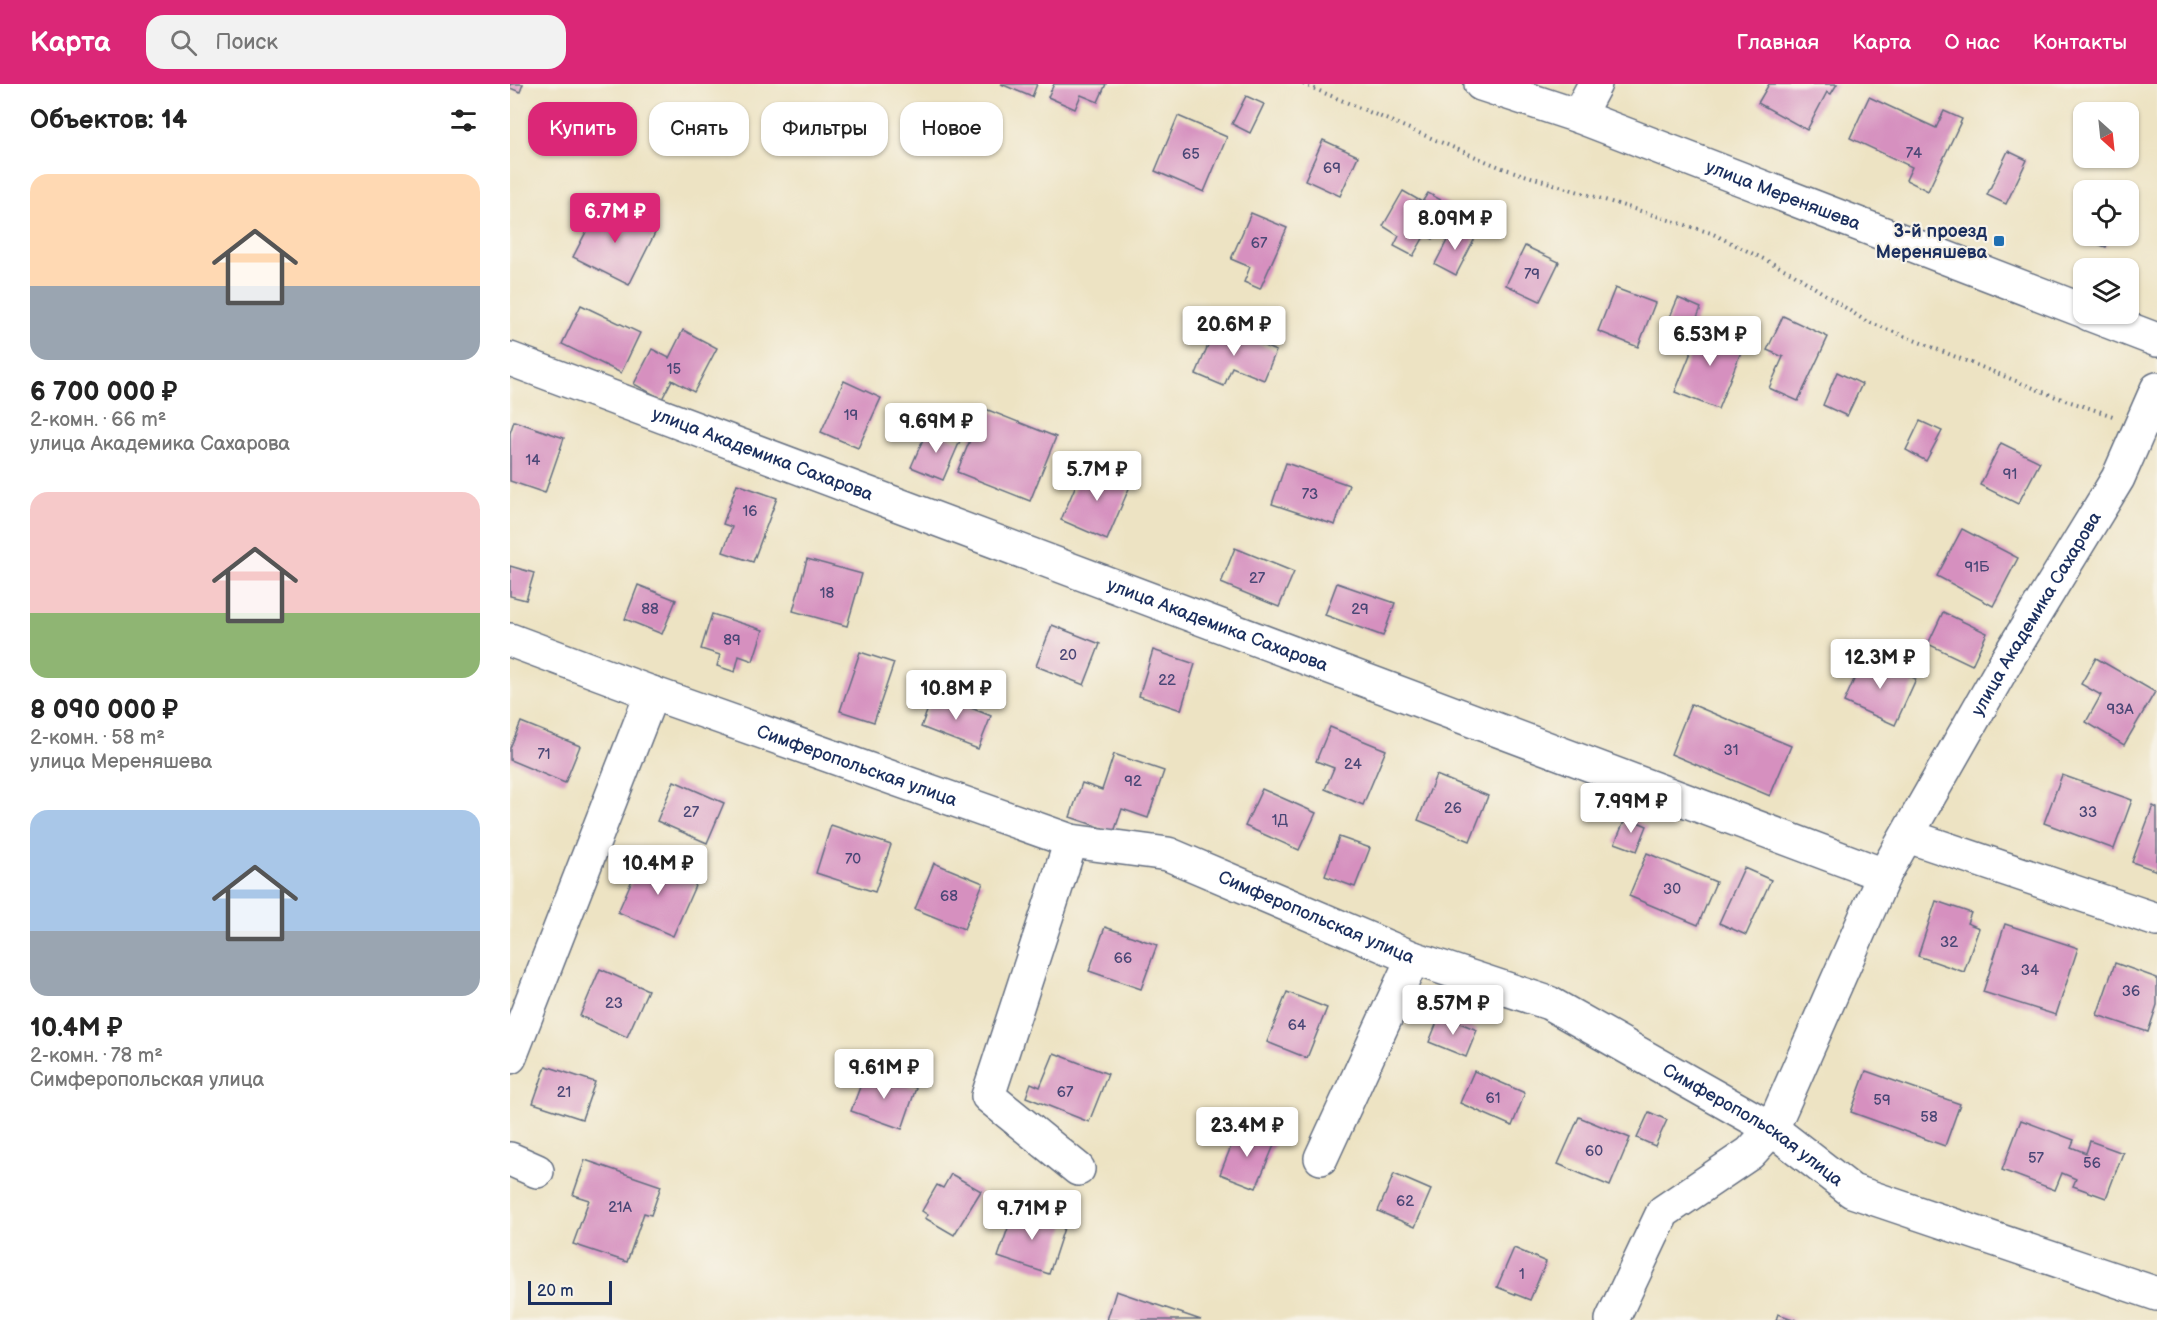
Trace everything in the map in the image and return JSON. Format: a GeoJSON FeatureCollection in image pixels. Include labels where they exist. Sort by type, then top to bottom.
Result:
{"type":"FeatureCollection","features":[{"type":"Feature","properties":{"kind":"street","name":"улица Мереняшева"},"geometry":{"type":"LineString","coordinates":[[1481,84],[1578,116],[2073,307]]}},
{"type":"Feature","properties":{"kind":"street"},"geometry":{"type":"LineString","coordinates":[[1578,116],[1595,84]]}},
{"type":"Feature","properties":{"kind":"street"},"geometry":{"type":"LineString","coordinates":[[2115,324],[2157,340]]}},
{"type":"Feature","properties":{"kind":"street","name":"улица Академика Сахарова"},"geometry":{"type":"LineString","coordinates":[[510,359],[1884,875],[2008,658],[2118,478],[2157,389]]}},
{"type":"Feature","properties":{"kind":"street","name":"Симферопольская улица"},"geometry":{"type":"LineString","coordinates":[[510,640],[652,693],[1071,841],[1168,854],[1413,958],[1549,1003],[1772,1129],[1852,1191],[2157,1294]]}},
{"type":"Feature","properties":{"kind":"street"},"geometry":{"type":"LineString","coordinates":[[510,1058],[652,693]]}},
{"type":"Feature","properties":{"kind":"street"},"geometry":{"type":"LineString","coordinates":[[1908,836],[2157,920]]}},
{"type":"Feature","properties":{"kind":"street"},"geometry":{"type":"LineString","coordinates":[[1071,841],[988,1096],[1078,1169]]}},
{"type":"Feature","properties":{"kind":"street"},"geometry":{"type":"LineString","coordinates":[[1612,1320],[1663,1212],[1750,1153],[1772,1129],[1884,875]]}},
{"type":"Feature","properties":{"kind":"street"},"geometry":{"type":"LineString","coordinates":[[1321,1158],[1413,958]]}},
{"type":"Feature","properties":{"kind":"path"},"geometry":{"type":"LineString","coordinates":[[1303,84],[1502,168],[1711,233],[1794,274],[1864,321],[2056,397],[2141,425]]}},
{"type":"Feature","properties":{"kind":"building"},"geometry":{"type":"Polygon","coordinates":[[[510,84],[523,84],[520,92],[510,88],[510,84]]]}},
{"type":"Feature","properties":{"kind":"building"},"geometry":{"type":"Polygon","coordinates":[[[1001,84],[1037,84],[1032,97],[1001,84]]]}},
{"type":"Feature","properties":{"kind":"building"},"geometry":{"type":"Polygon","coordinates":[[[1054,84],[1106,84],[1098,102],[1081,95],[1075,109],[1048,97],[1054,84]]]}},
{"type":"Feature","properties":{"kind":"building"},"geometry":{"type":"Polygon","coordinates":[[[1769,84],[1837,84],[1831,94],[1827,92],[1807,130],[1758,103],[1769,84]]]}},
{"type":"Feature","properties":{"kind":"building"},"geometry":{"type":"Polygon","coordinates":[[[1246,96],[1264,104],[1250,133],[1232,124],[1246,96]]]}},
{"type":"Feature","properties":{"kind":"building"},"geometry":{"type":"Polygon","coordinates":[[[1869,97],[1936,128],[1944,111],[1962,119],[1928,191],[1906,180],[1912,167],[1850,138],[1869,97]]]}},
{"type":"Feature","properties":{"kind":"building"},"geometry":{"type":"Polygon","coordinates":[[[1178,116],[1227,137],[1204,192],[1155,171],[1178,116]]]}},
{"type":"Feature","properties":{"kind":"building"},"geometry":{"type":"Polygon","coordinates":[[[1323,140],[1358,156],[1340,196],[1305,180],[1323,140]]]}},
{"type":"Feature","properties":{"kind":"building"},"geometry":{"type":"Polygon","coordinates":[[[2008,151],[2027,160],[2006,204],[1987,195],[2008,151]]]}},
{"type":"Feature","properties":{"kind":"building"},"geometry":{"type":"Polygon","coordinates":[[[1403,191],[1422,202],[1428,193],[1452,206],[1433,239],[1425,235],[1413,256],[1394,246],[1399,236],[1383,226],[1403,191]]]}},
{"type":"Feature","properties":{"kind":"building"},"geometry":{"type":"Polygon","coordinates":[[[601,203],[656,231],[629,285],[573,257],[601,203]]]}},
{"type":"Feature","properties":{"kind":"building"},"geometry":{"type":"Polygon","coordinates":[[[1251,213],[1287,228],[1260,289],[1244,282],[1250,267],[1231,259],[1251,213]]]}},
{"type":"Feature","properties":{"kind":"building"},"geometry":{"type":"Polygon","coordinates":[[[1454,227],[1475,238],[1456,275],[1435,264],[1454,227]]]}},
{"type":"Feature","properties":{"kind":"building"},"geometry":{"type":"Polygon","coordinates":[[[1525,246],[1559,262],[1540,301],[1506,285],[1525,246]]]}},
{"type":"Feature","properties":{"kind":"building"},"geometry":{"type":"Polygon","coordinates":[[[1615,288],[1655,303],[1638,347],[1598,331],[1615,288]]]}},
{"type":"Feature","properties":{"kind":"building"},"geometry":{"type":"Polygon","coordinates":[[[1678,298],[1701,308],[1687,341],[1664,331],[1678,298]]]}},
{"type":"Feature","properties":{"kind":"building"},"geometry":{"type":"Polygon","coordinates":[[[581,305],[640,333],[621,373],[562,344],[581,305]]]}},
{"type":"Feature","properties":{"kind":"building"},"geometry":{"type":"Polygon","coordinates":[[[1783,316],[1828,337],[1798,401],[1769,388],[1783,357],[1767,350],[1783,316]]]}},
{"type":"Feature","properties":{"kind":"building"},"geometry":{"type":"Polygon","coordinates":[[[1702,325],[1745,342],[1718,409],[1675,392],[1702,325]]]}},
{"type":"Feature","properties":{"kind":"building"},"geometry":{"type":"Polygon","coordinates":[[[1216,326],[1276,351],[1264,380],[1232,367],[1224,386],[1196,374],[1216,326]]]}},
{"type":"Feature","properties":{"kind":"building"},"geometry":{"type":"Polygon","coordinates":[[[683,330],[717,348],[694,392],[672,380],[662,399],[634,384],[652,349],[669,358],[683,330]]]}},
{"type":"Feature","properties":{"kind":"building"},"geometry":{"type":"Polygon","coordinates":[[[1837,372],[1862,384],[1847,416],[1823,405],[1837,372]]]}},
{"type":"Feature","properties":{"kind":"building"},"geometry":{"type":"Polygon","coordinates":[[[844,381],[881,398],[858,448],[821,432],[844,381]]]}},
{"type":"Feature","properties":{"kind":"building"},"geometry":{"type":"Polygon","coordinates":[[[983,408],[1056,437],[1030,501],[957,472],[983,408]]]}},
{"type":"Feature","properties":{"kind":"building"},"geometry":{"type":"Polygon","coordinates":[[[514,421],[564,438],[545,493],[510,481],[510,433],[514,421]]]}},
{"type":"Feature","properties":{"kind":"building"},"geometry":{"type":"Polygon","coordinates":[[[1920,421],[1942,431],[1926,461],[1906,450],[1920,421]]]}},
{"type":"Feature","properties":{"kind":"building"},"geometry":{"type":"Polygon","coordinates":[[[928,428],[960,441],[943,480],[911,467],[928,428]]]}},
{"type":"Feature","properties":{"kind":"building"},"geometry":{"type":"Polygon","coordinates":[[[2001,443],[2040,462],[2018,504],[1980,485],[2001,443]]]}},
{"type":"Feature","properties":{"kind":"building"},"geometry":{"type":"Polygon","coordinates":[[[1286,463],[1349,485],[1335,525],[1272,504],[1286,463]]]}},
{"type":"Feature","properties":{"kind":"building"},"geometry":{"type":"Polygon","coordinates":[[[1100,465],[1133,479],[1107,540],[1061,520],[1081,473],[1094,479],[1100,465]]]}},
{"type":"Feature","properties":{"kind":"building"},"geometry":{"type":"Polygon","coordinates":[[[737,484],[777,498],[753,562],[723,552],[732,527],[723,524],[737,484]]]}},
{"type":"Feature","properties":{"kind":"building"},"geometry":{"type":"Polygon","coordinates":[[[1962,529],[2018,558],[1993,606],[1937,576],[1962,529]]]}},
{"type":"Feature","properties":{"kind":"building"},"geometry":{"type":"Polygon","coordinates":[[[1235,548],[1294,572],[1279,607],[1221,583],[1235,548]]]}},
{"type":"Feature","properties":{"kind":"building"},"geometry":{"type":"Polygon","coordinates":[[[807,559],[862,574],[847,626],[793,611],[807,559]]]}},
{"type":"Feature","properties":{"kind":"building"},"geometry":{"type":"Polygon","coordinates":[[[510,566],[534,573],[526,600],[510,596],[510,566]]]}},
{"type":"Feature","properties":{"kind":"building"},"geometry":{"type":"Polygon","coordinates":[[[1337,583],[1395,603],[1383,636],[1325,615],[1337,583]]]}},
{"type":"Feature","properties":{"kind":"building"},"geometry":{"type":"Polygon","coordinates":[[[638,585],[676,600],[662,634],[625,619],[638,585]]]}},
{"type":"Feature","properties":{"kind":"building"},"geometry":{"type":"Polygon","coordinates":[[[1943,612],[1987,633],[1972,665],[1928,644],[1943,612]]]}},
{"type":"Feature","properties":{"kind":"building"},"geometry":{"type":"Polygon","coordinates":[[[712,614],[763,630],[753,661],[739,656],[735,672],[717,666],[720,655],[701,649],[712,614]]]}},
{"type":"Feature","properties":{"kind":"building"},"geometry":{"type":"Polygon","coordinates":[[[1052,625],[1100,644],[1084,685],[1036,666],[1052,625]]]}},
{"type":"Feature","properties":{"kind":"building"},"geometry":{"type":"Polygon","coordinates":[[[1153,650],[1195,664],[1181,710],[1139,696],[1153,650]]]}},
{"type":"Feature","properties":{"kind":"building"},"geometry":{"type":"Polygon","coordinates":[[[860,652],[894,663],[874,722],[840,711],[860,652]]]}},
{"type":"Feature","properties":{"kind":"building"},"geometry":{"type":"Polygon","coordinates":[[[1865,655],[1916,679],[1895,725],[1844,702],[1865,655]]]}},
{"type":"Feature","properties":{"kind":"building"},"geometry":{"type":"Polygon","coordinates":[[[2096,658],[2155,692],[2124,745],[2086,722],[2101,695],[2081,684],[2096,658]]]}},
{"type":"Feature","properties":{"kind":"building"},"geometry":{"type":"Polygon","coordinates":[[[934,693],[991,716],[978,749],[921,727],[934,693]]]}},
{"type":"Feature","properties":{"kind":"building"},"geometry":{"type":"Polygon","coordinates":[[[1691,704],[1791,746],[1770,796],[1671,754],[1691,704]]]}},
{"type":"Feature","properties":{"kind":"building"},"geometry":{"type":"Polygon","coordinates":[[[521,722],[580,746],[565,783],[510,760],[510,748],[521,722]]]}},
{"type":"Feature","properties":{"kind":"building"},"geometry":{"type":"Polygon","coordinates":[[[1330,727],[1386,750],[1363,805],[1325,789],[1334,768],[1316,761],[1330,727]]]}},
{"type":"Feature","properties":{"kind":"building"},"geometry":{"type":"Polygon","coordinates":[[[1114,754],[1164,771],[1148,818],[1122,809],[1114,832],[1070,817],[1082,783],[1102,790],[1114,754]]]}},
{"type":"Feature","properties":{"kind":"building"},"geometry":{"type":"Polygon","coordinates":[[[1436,775],[1488,796],[1470,841],[1418,820],[1436,775]]]}},
{"type":"Feature","properties":{"kind":"building"},"geometry":{"type":"Polygon","coordinates":[[[2062,775],[2132,800],[2114,849],[2044,823],[2062,775]]]}},
{"type":"Feature","properties":{"kind":"building"},"geometry":{"type":"Polygon","coordinates":[[[674,781],[724,803],[707,843],[657,821],[674,781]]]}},
{"type":"Feature","properties":{"kind":"building"},"geometry":{"type":"Polygon","coordinates":[[[1262,789],[1316,813],[1299,850],[1245,826],[1262,789]]]}},
{"type":"Feature","properties":{"kind":"building"},"geometry":{"type":"Polygon","coordinates":[[[2153,806],[2157,808],[2157,871],[2132,862],[2153,806]]]}},
{"type":"Feature","properties":{"kind":"building"},"geometry":{"type":"Polygon","coordinates":[[[1626,817],[1647,826],[1637,851],[1615,843],[1626,817]]]}},
{"type":"Feature","properties":{"kind":"building"},"geometry":{"type":"Polygon","coordinates":[[[831,825],[891,845],[875,892],[816,873],[831,825]]]}},
{"type":"Feature","properties":{"kind":"building"},"geometry":{"type":"Polygon","coordinates":[[[1339,837],[1370,848],[1355,887],[1325,876],[1339,837]]]}},
{"type":"Feature","properties":{"kind":"building"},"geometry":{"type":"Polygon","coordinates":[[[1647,853],[1716,882],[1698,925],[1629,896],[1647,853]]]}},
{"type":"Feature","properties":{"kind":"building"},"geometry":{"type":"Polygon","coordinates":[[[643,855],[698,879],[673,936],[618,912],[643,855]]]}},
{"type":"Feature","properties":{"kind":"building"},"geometry":{"type":"Polygon","coordinates":[[[934,863],[983,883],[964,929],[915,909],[934,863]]]}},
{"type":"Feature","properties":{"kind":"building"},"geometry":{"type":"Polygon","coordinates":[[[1744,868],[1771,880],[1746,935],[1719,923],[1744,868]]]}},
{"type":"Feature","properties":{"kind":"building"},"geometry":{"type":"Polygon","coordinates":[[[1936,901],[1971,913],[1967,923],[1979,928],[1964,972],[1918,956],[1936,901]]]}},
{"type":"Feature","properties":{"kind":"building"},"geometry":{"type":"Polygon","coordinates":[[[2005,924],[2078,948],[2056,1015],[1983,992],[2005,924]]]}},
{"type":"Feature","properties":{"kind":"building"},"geometry":{"type":"Polygon","coordinates":[[[1105,927],[1157,945],[1141,989],[1089,971],[1105,927]]]}},
{"type":"Feature","properties":{"kind":"building"},"geometry":{"type":"Polygon","coordinates":[[[2115,963],[2157,978],[2157,1005],[2148,1032],[2097,1015],[2115,963]]]}},
{"type":"Feature","properties":{"kind":"building"},"geometry":{"type":"Polygon","coordinates":[[[600,969],[648,990],[627,1037],[580,1016],[600,969]]]}},
{"type":"Feature","properties":{"kind":"building"},"geometry":{"type":"Polygon","coordinates":[[[1287,992],[1327,1008],[1307,1058],[1267,1042],[1287,992]]]}},
{"type":"Feature","properties":{"kind":"building"},"geometry":{"type":"Polygon","coordinates":[[[1440,1015],[1477,1030],[1466,1057],[1429,1042],[1440,1015]]]}},
{"type":"Feature","properties":{"kind":"building"},"geometry":{"type":"Polygon","coordinates":[[[1054,1053],[1108,1074],[1089,1122],[1026,1097],[1031,1083],[1040,1087],[1054,1053]]]}},
{"type":"Feature","properties":{"kind":"building"},"geometry":{"type":"Polygon","coordinates":[[[546,1066],[595,1082],[582,1119],[533,1103],[546,1066]]]}},
{"type":"Feature","properties":{"kind":"building"},"geometry":{"type":"Polygon","coordinates":[[[866,1071],[916,1088],[902,1129],[851,1111],[866,1071]]]}},
{"type":"Feature","properties":{"kind":"building"},"geometry":{"type":"Polygon","coordinates":[[[1474,1071],[1525,1093],[1512,1126],[1460,1103],[1474,1071]]]}},
{"type":"Feature","properties":{"kind":"building"},"geometry":{"type":"Polygon","coordinates":[[[1866,1071],[1960,1104],[1945,1146],[1851,1112],[1866,1071]]]}},
{"type":"Feature","properties":{"kind":"building"},"geometry":{"type":"Polygon","coordinates":[[[1649,1112],[1667,1120],[1655,1146],[1637,1138],[1649,1112]]]}},
{"type":"Feature","properties":{"kind":"building"},"geometry":{"type":"Polygon","coordinates":[[[1579,1117],[1630,1138],[1610,1186],[1558,1164],[1579,1117]]]}},
{"type":"Feature","properties":{"kind":"building"},"geometry":{"type":"Polygon","coordinates":[[[2021,1120],[2074,1140],[2071,1147],[2086,1153],[2090,1141],[2123,1153],[2106,1198],[2073,1186],[2076,1179],[2062,1173],[2055,1190],[2002,1170],[2021,1120]]]}},
{"type":"Feature","properties":{"kind":"building"},"geometry":{"type":"Polygon","coordinates":[[[1238,1129],[1275,1143],[1256,1188],[1220,1174],[1238,1129]]]}},
{"type":"Feature","properties":{"kind":"building"},"geometry":{"type":"Polygon","coordinates":[[[585,1160],[661,1186],[651,1215],[644,1213],[627,1262],[573,1244],[589,1200],[573,1195],[585,1160]]]}},
{"type":"Feature","properties":{"kind":"building"},"geometry":{"type":"Polygon","coordinates":[[[951,1174],[981,1191],[954,1235],[925,1218],[928,1215],[922,1211],[937,1185],[943,1188],[951,1174]]]}},
{"type":"Feature","properties":{"kind":"building"},"geometry":{"type":"Polygon","coordinates":[[[1394,1174],[1431,1190],[1415,1227],[1378,1211],[1394,1174]]]}},
{"type":"Feature","properties":{"kind":"building"},"geometry":{"type":"Polygon","coordinates":[[[1015,1208],[1065,1225],[1049,1274],[998,1257],[1015,1208]]]}},
{"type":"Feature","properties":{"kind":"building"},"geometry":{"type":"Polygon","coordinates":[[[1514,1248],[1546,1262],[1530,1300],[1497,1287],[1514,1248]]]}},
{"type":"Feature","properties":{"kind":"building"},"geometry":{"type":"Polygon","coordinates":[[[1116,1291],[1201,1320],[1107,1320],[1116,1291]]]}},
{"type":"Feature","properties":{"kind":"building"},"geometry":{"type":"Polygon","coordinates":[[[1778,1314],[1796,1320],[1776,1320],[1778,1314]]]}},
{"type":"Feature","properties":{"kind":"place","name":"3-й проезд Мереняшева"},"geometry":{"type":"Point","coordinates":[1999,241]}}]}
